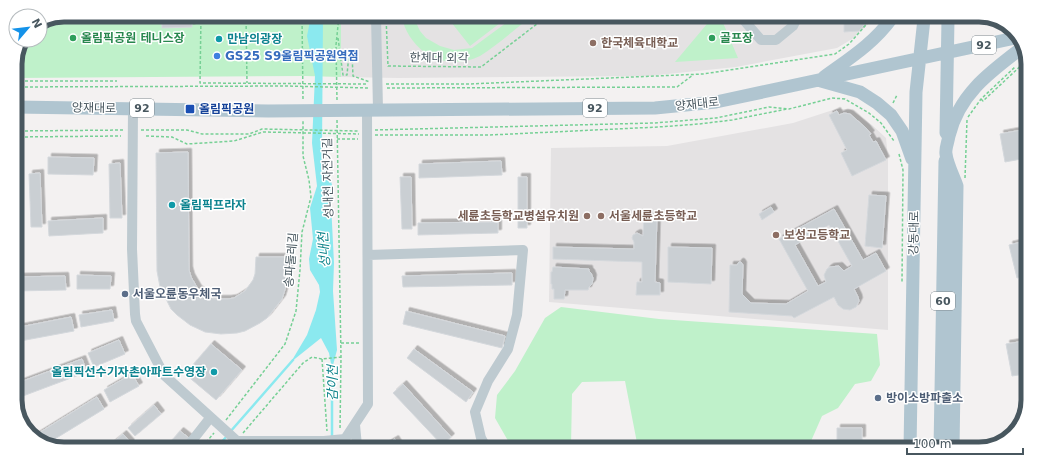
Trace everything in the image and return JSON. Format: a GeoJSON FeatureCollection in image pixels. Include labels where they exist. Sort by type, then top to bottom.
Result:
{"type":"FeatureCollection","features":[{"type":"Feature","properties":{"kind":"main road"},"geometry":{"type":"LineString","coordinates":[[819,80],[866,48],[882,33],[889,22]]}},
{"type":"Feature","properties":{"kind":"main road","name":"강동대로"},"geometry":{"type":"LineString","coordinates":[[910,442],[916,92],[924,22]]}},
{"type":"Feature","properties":{"kind":"main road","name":"60"},"geometry":{"type":"LineString","coordinates":[[940,442],[948,22]]}},
{"type":"Feature","properties":{"kind":"main road","name":"양재대로"},"geometry":{"type":"LineString","coordinates":[[22,107],[268,111],[655,108],[716,102],[1013,39]]}},
{"type":"Feature","properties":{"kind":"main road"},"geometry":{"type":"LineString","coordinates":[[953,442],[957,186],[945,154],[950,132],[958,109],[977,85],[995,68],[1019,50]]}},
{"type":"Feature","properties":{"kind":"main road"},"geometry":{"type":"LineString","coordinates":[[819,80],[860,92],[889,113],[902,131],[915,167]]}},
{"type":"Feature","properties":{"kind":"street"},"geometry":{"type":"LineString","coordinates":[[133,108],[132,249],[135,314],[136,321],[164,375],[210,418],[238,441],[325,440],[342,436],[355,425],[368,404],[368,136],[377,86],[376,22]]}},
{"type":"Feature","properties":{"kind":"street"},"geometry":{"type":"LineString","coordinates":[[745,22],[761,40],[776,40],[793,26],[795,22]]}},
{"type":"Feature","properties":{"kind":"street"},"geometry":{"type":"LineString","coordinates":[[368,255],[523,250],[517,315],[508,349],[488,381],[475,412],[480,438],[483,442]]}},
{"type":"Feature","properties":{"kind":"street"},"geometry":{"type":"LineString","coordinates":[[191,442],[210,418]]}},
{"type":"Feature","properties":{"kind":"street"},"geometry":{"type":"LineString","coordinates":[[355,425],[357,442]]}},
{"type":"Feature","properties":{"kind":"path"},"geometry":{"type":"LineString","coordinates":[[201,22],[200,83],[247,83],[349,88],[377,86]]}},
{"type":"Feature","properties":{"kind":"path"},"geometry":{"type":"LineString","coordinates":[[246,22],[247,83]]}},
{"type":"Feature","properties":{"kind":"path"},"geometry":{"type":"LineString","coordinates":[[302,22],[302,102]]}},
{"type":"Feature","properties":{"kind":"path"},"geometry":{"type":"LineString","coordinates":[[336,100],[338,22]]}},
{"type":"Feature","properties":{"kind":"path","name":"한체대 외각"},"geometry":{"type":"LineString","coordinates":[[386,22],[388,66],[481,67],[540,22]]}},
{"type":"Feature","properties":{"kind":"path"},"geometry":{"type":"LineString","coordinates":[[397,84],[469,84],[703,74],[835,54],[849,44],[868,22]]}},
{"type":"Feature","properties":{"kind":"path"},"geometry":{"type":"LineString","coordinates":[[337,35],[343,75],[347,75],[349,54],[352,55],[353,76],[377,86]]}},
{"type":"Feature","properties":{"kind":"path"},"geometry":{"type":"LineString","coordinates":[[1021,62],[982,100],[1021,66]]}},
{"type":"Feature","properties":{"kind":"path"},"geometry":{"type":"LineString","coordinates":[[22,87],[350,85],[677,87],[693,75]]}},
{"type":"Feature","properties":{"kind":"path"},"geometry":{"type":"LineString","coordinates":[[22,81],[117,81]]}},
{"type":"Feature","properties":{"kind":"path"},"geometry":{"type":"LineString","coordinates":[[337,139],[368,136],[490,135],[700,124],[732,120],[832,98],[845,99],[869,113],[881,123],[895,143]]}},
{"type":"Feature","properties":{"kind":"path"},"geometry":{"type":"LineString","coordinates":[[397,130],[654,123],[716,118],[769,107],[789,108]]}},
{"type":"Feature","properties":{"kind":"path","name":"성내천 자전거길"},"geometry":{"type":"LineString","coordinates":[[337,116],[342,436]]}},
{"type":"Feature","properties":{"kind":"path","name":"송파둘레길"},"geometry":{"type":"LineString","coordinates":[[222,425],[285,344],[296,310],[302,232],[311,197],[309,180],[303,156],[302,117]]}},
{"type":"Feature","properties":{"kind":"path"},"geometry":{"type":"LineString","coordinates":[[22,131],[187,130],[202,134],[249,134],[262,129],[368,136]]}},
{"type":"Feature","properties":{"kind":"path"},"geometry":{"type":"LineString","coordinates":[[146,136],[172,137],[187,144],[234,141],[263,132],[268,133],[286,130],[347,131]]}},
{"type":"Feature","properties":{"kind":"path"},"geometry":{"type":"LineString","coordinates":[[22,137],[121,136]]}},
{"type":"Feature","properties":{"kind":"path"},"geometry":{"type":"LineString","coordinates":[[897,149],[903,170],[902,282]]}},
{"type":"Feature","properties":{"kind":"path"},"geometry":{"type":"LineString","coordinates":[[341,343],[368,343]]}},
{"type":"Feature","properties":{"kind":"path"},"geometry":{"type":"LineString","coordinates":[[238,441],[303,363],[312,357],[322,359],[341,357]]}},
{"type":"Feature","properties":{"kind":"path"},"geometry":{"type":"LineString","coordinates":[[322,359],[325,440]]}},
{"type":"Feature","properties":{"kind":"path"},"geometry":{"type":"LineString","coordinates":[[206,442],[217,430]]}},
{"type":"Feature","properties":{"kind":"shaded area","name":"한국체육대학교"},"geometry":{"type":"Polygon","coordinates":[[[341,22],[871,22],[852,39],[837,48],[736,67],[648,76],[341,77],[341,22]]]}},
{"type":"Feature","properties":{"kind":"shaded area","name":"보성고등학교"},"geometry":{"type":"Polygon","coordinates":[[[836,109],[850,109],[872,125],[886,138],[888,158],[888,330],[549,302],[551,148],[667,146],[793,123],[836,109]]]}},
{"type":"Feature","properties":{"kind":"green space","name":"올림픽공원"},"geometry":{"type":"Polygon","coordinates":[[[59,22],[341,22],[341,77],[22,78],[23,53],[25,48],[48,48],[48,25],[59,22]]]}},
{"type":"Feature","properties":{"kind":"green space"},"geometry":{"type":"Polygon","coordinates":[[[403,22],[416,22],[420,31],[426,38],[440,46],[454,50],[472,48],[507,22],[525,22],[480,56],[459,62],[444,61],[430,56],[413,41],[403,22]]]}},
{"type":"Feature","properties":{"kind":"green space"},"geometry":{"type":"Polygon","coordinates":[[[451,22],[501,22],[470,46],[451,22]]]}},
{"type":"Feature","properties":{"kind":"green space","name":"골프장"},"geometry":{"type":"Polygon","coordinates":[[[709,22],[723,22],[738,58],[675,62],[709,22]]]}},
{"type":"Feature","properties":{"kind":"green space"},"geometry":{"type":"Polygon","coordinates":[[[561,307],[659,319],[877,334],[880,365],[871,381],[855,384],[838,408],[822,416],[811,442],[637,442],[625,381],[582,382],[572,394],[571,442],[509,442],[495,418],[497,395],[515,371],[545,318],[561,307]]]}},
{"type":"Feature","properties":{"kind":"water","name":"성내천"},"geometry":{"type":"Polygon","coordinates":[[[310,22],[323,22],[322,150],[332,185],[331,203],[334,263],[333,291],[337,350],[332,369],[329,353],[321,338],[291,362],[307,335],[316,310],[320,292],[319,285],[310,270],[309,259],[313,239],[310,208],[317,186],[312,143],[315,76],[307,36],[310,22]]]}},
{"type":"Feature","properties":{"kind":"building"},"geometry":{"type":"Polygon","coordinates":[[[162,22],[192,22],[192,27],[162,28],[162,22]]]}},
{"type":"Feature","properties":{"kind":"building"},"geometry":{"type":"Polygon","coordinates":[[[844,22],[866,22],[859,31],[844,32],[844,22]]]}},
{"type":"Feature","properties":{"kind":"building"},"geometry":{"type":"Polygon","coordinates":[[[837,111],[839,115],[844,113],[850,114],[866,128],[871,134],[869,135],[873,142],[876,141],[886,160],[852,176],[841,153],[847,150],[829,115],[837,111]]]}},
{"type":"Feature","properties":{"kind":"building"},"geometry":{"type":"Polygon","coordinates":[[[1021,130],[1021,159],[1005,162],[1000,134],[1021,130]]]}},
{"type":"Feature","properties":{"kind":"building","name":"올림픽프라자"},"geometry":{"type":"Polygon","coordinates":[[[188,152],[189,270],[198,289],[214,299],[234,298],[245,291],[253,280],[255,274],[256,257],[289,257],[289,276],[282,299],[267,318],[245,331],[221,334],[205,332],[190,325],[171,309],[160,287],[157,271],[156,153],[188,152]]]}},
{"type":"Feature","properties":{"kind":"building"},"geometry":{"type":"Polygon","coordinates":[[[48,157],[94,158],[93,175],[48,174],[48,157]]]}},
{"type":"Feature","properties":{"kind":"building"},"geometry":{"type":"Polygon","coordinates":[[[501,161],[502,175],[419,178],[419,164],[501,161]]]}},
{"type":"Feature","properties":{"kind":"building"},"geometry":{"type":"Polygon","coordinates":[[[120,163],[122,218],[110,218],[109,164],[120,163]]]}},
{"type":"Feature","properties":{"kind":"building"},"geometry":{"type":"Polygon","coordinates":[[[40,173],[42,227],[31,227],[29,174],[40,173]]]}},
{"type":"Feature","properties":{"kind":"building"},"geometry":{"type":"Polygon","coordinates":[[[400,177],[411,177],[412,229],[402,229],[400,177]]]}},
{"type":"Feature","properties":{"kind":"building"},"geometry":{"type":"Polygon","coordinates":[[[518,177],[527,177],[527,228],[518,228],[518,177]]]}},
{"type":"Feature","properties":{"kind":"building"},"geometry":{"type":"Polygon","coordinates":[[[869,195],[886,196],[882,248],[865,246],[869,195]]]}},
{"type":"Feature","properties":{"kind":"building"},"geometry":{"type":"Polygon","coordinates":[[[771,207],[774,212],[762,220],[759,214],[771,207]]]}},
{"type":"Feature","properties":{"kind":"building"},"geometry":{"type":"Polygon","coordinates":[[[834,209],[863,260],[876,253],[886,271],[854,289],[859,301],[856,307],[850,310],[843,309],[838,305],[834,297],[794,318],[792,316],[729,312],[730,265],[737,265],[739,262],[743,265],[742,294],[751,303],[786,304],[808,291],[779,239],[834,209]],[[829,225],[795,245],[818,286],[826,282],[824,275],[830,267],[839,266],[844,271],[852,266],[829,225]]]}},
{"type":"Feature","properties":{"kind":"building"},"geometry":{"type":"Polygon","coordinates":[[[644,215],[657,216],[655,282],[660,283],[660,295],[636,295],[637,282],[642,282],[642,262],[553,259],[553,247],[634,249],[634,242],[632,238],[633,235],[637,233],[643,236],[644,215]]]}},
{"type":"Feature","properties":{"kind":"building"},"geometry":{"type":"Polygon","coordinates":[[[103,218],[103,233],[49,236],[48,221],[103,218]]]}},
{"type":"Feature","properties":{"kind":"building"},"geometry":{"type":"Polygon","coordinates":[[[498,222],[498,233],[418,235],[418,223],[498,222]]]}},
{"type":"Feature","properties":{"kind":"building"},"geometry":{"type":"Polygon","coordinates":[[[1021,242],[1021,277],[1017,278],[1009,245],[1021,242]]]}},
{"type":"Feature","properties":{"kind":"building"},"geometry":{"type":"Polygon","coordinates":[[[668,247],[712,248],[711,284],[668,282],[668,247]]]}},
{"type":"Feature","properties":{"kind":"building"},"geometry":{"type":"Polygon","coordinates":[[[553,267],[589,269],[593,278],[592,284],[588,290],[565,290],[564,299],[554,299],[554,289],[552,289],[551,284],[551,272],[553,267]]]}},
{"type":"Feature","properties":{"kind":"building"},"geometry":{"type":"Polygon","coordinates":[[[512,273],[512,285],[403,287],[402,276],[512,273]]]}},
{"type":"Feature","properties":{"kind":"building"},"geometry":{"type":"Polygon","coordinates":[[[77,275],[111,276],[110,289],[77,289],[77,275]]]}},
{"type":"Feature","properties":{"kind":"building"},"geometry":{"type":"Polygon","coordinates":[[[65,276],[66,290],[22,291],[22,277],[65,276]]]}},
{"type":"Feature","properties":{"kind":"building"},"geometry":{"type":"Polygon","coordinates":[[[112,310],[114,321],[81,327],[79,315],[112,310]]]}},
{"type":"Feature","properties":{"kind":"building"},"geometry":{"type":"Polygon","coordinates":[[[406,311],[505,336],[502,348],[403,324],[406,311]]]}},
{"type":"Feature","properties":{"kind":"building"},"geometry":{"type":"Polygon","coordinates":[[[71,317],[74,331],[22,341],[22,327],[71,317]]]}},
{"type":"Feature","properties":{"kind":"building"},"geometry":{"type":"Polygon","coordinates":[[[119,340],[125,354],[94,367],[88,353],[119,340]]]}},
{"type":"Feature","properties":{"kind":"building"},"geometry":{"type":"Polygon","coordinates":[[[1021,342],[1021,375],[1012,376],[1006,344],[1021,342]]]}},
{"type":"Feature","properties":{"kind":"building","name":"올림픽선수기자촌아파트수영장"},"geometry":{"type":"Polygon","coordinates":[[[211,344],[242,370],[216,400],[185,374],[211,344]]]}},
{"type":"Feature","properties":{"kind":"building"},"geometry":{"type":"Polygon","coordinates":[[[414,349],[473,392],[466,402],[407,358],[414,349]]]}},
{"type":"Feature","properties":{"kind":"building"},"geometry":{"type":"Polygon","coordinates":[[[82,359],[87,372],[22,396],[22,381],[82,359]]]}},
{"type":"Feature","properties":{"kind":"building"},"geometry":{"type":"Polygon","coordinates":[[[132,374],[139,386],[110,402],[104,390],[132,374]]]}},
{"type":"Feature","properties":{"kind":"building"},"geometry":{"type":"Polygon","coordinates":[[[403,384],[451,437],[445,442],[439,442],[393,393],[403,384]]]}},
{"type":"Feature","properties":{"kind":"building"},"geometry":{"type":"Polygon","coordinates":[[[97,397],[104,409],[53,440],[38,433],[97,397]]]}},
{"type":"Feature","properties":{"kind":"building"},"geometry":{"type":"Polygon","coordinates":[[[154,405],[161,414],[135,436],[128,428],[154,405]]]}},
{"type":"Feature","properties":{"kind":"building"},"geometry":{"type":"Polygon","coordinates":[[[837,428],[862,428],[862,440],[837,440],[837,428]]]}},
{"type":"Feature","properties":{"kind":"building"},"geometry":{"type":"Polygon","coordinates":[[[180,431],[189,438],[186,442],[170,442],[180,431]]]}},
{"type":"Feature","properties":{"kind":"building"},"geometry":{"type":"Polygon","coordinates":[[[123,434],[130,442],[114,442],[123,434]]]}},
{"type":"Feature","properties":{"kind":"building"},"geometry":{"type":"Polygon","coordinates":[[[395,439],[397,442],[390,442],[395,439]]]}},
{"type":"Feature","properties":{"kind":"waterway","name":"성내천"},"geometry":{"type":"LineString","coordinates":[[230,432],[293,360]]}},
{"type":"Feature","properties":{"kind":"waterway","name":"감이천"},"geometry":{"type":"LineString","coordinates":[[332,367],[332,438]]}},
{"type":"Feature","properties":{"kind":"waterway","name":"성내천"},"geometry":{"type":"LineString","coordinates":[[222,442],[227,436]]}},
{"type":"Feature","properties":{"kind":"place","name":"올림픽공원 테니스장"},"geometry":{"type":"Point","coordinates":[73,38]}},
{"type":"Feature","properties":{"kind":"place","name":"골프장"},"geometry":{"type":"Point","coordinates":[712,38]}},
{"type":"Feature","properties":{"kind":"place","name":"만남의광장"},"geometry":{"type":"Point","coordinates":[219,39]}},
{"type":"Feature","properties":{"kind":"place","name":"한국체육대학교"},"geometry":{"type":"Point","coordinates":[593,43]}},
{"type":"Feature","properties":{"kind":"place","name":"GS25 S9올림픽공원역점"},"geometry":{"type":"Point","coordinates":[217,56]}},
{"type":"Feature","properties":{"kind":"place","name":"올림픽공원"},"geometry":{"type":"Point","coordinates":[190,109]}},
{"type":"Feature","properties":{"kind":"place","name":"올림픽프라자"},"geometry":{"type":"Point","coordinates":[172,205]}},
{"type":"Feature","properties":{"kind":"place","name":"세륜초등학교병설유치원"},"geometry":{"type":"Point","coordinates":[587,216]}},
{"type":"Feature","properties":{"kind":"place","name":"서울세륜초등학교"},"geometry":{"type":"Point","coordinates":[601,216]}},
{"type":"Feature","properties":{"kind":"place","name":"보성고등학교"},"geometry":{"type":"Point","coordinates":[776,235]}},
{"type":"Feature","properties":{"kind":"place","name":"서울오륜동우체국"},"geometry":{"type":"Point","coordinates":[125,294]}},
{"type":"Feature","properties":{"kind":"place","name":"올림픽선수기자촌아파트수영장"},"geometry":{"type":"Point","coordinates":[214,372]}},
{"type":"Feature","properties":{"kind":"place","name":"방이소방파출소"},"geometry":{"type":"Point","coordinates":[878,398]}}]}
